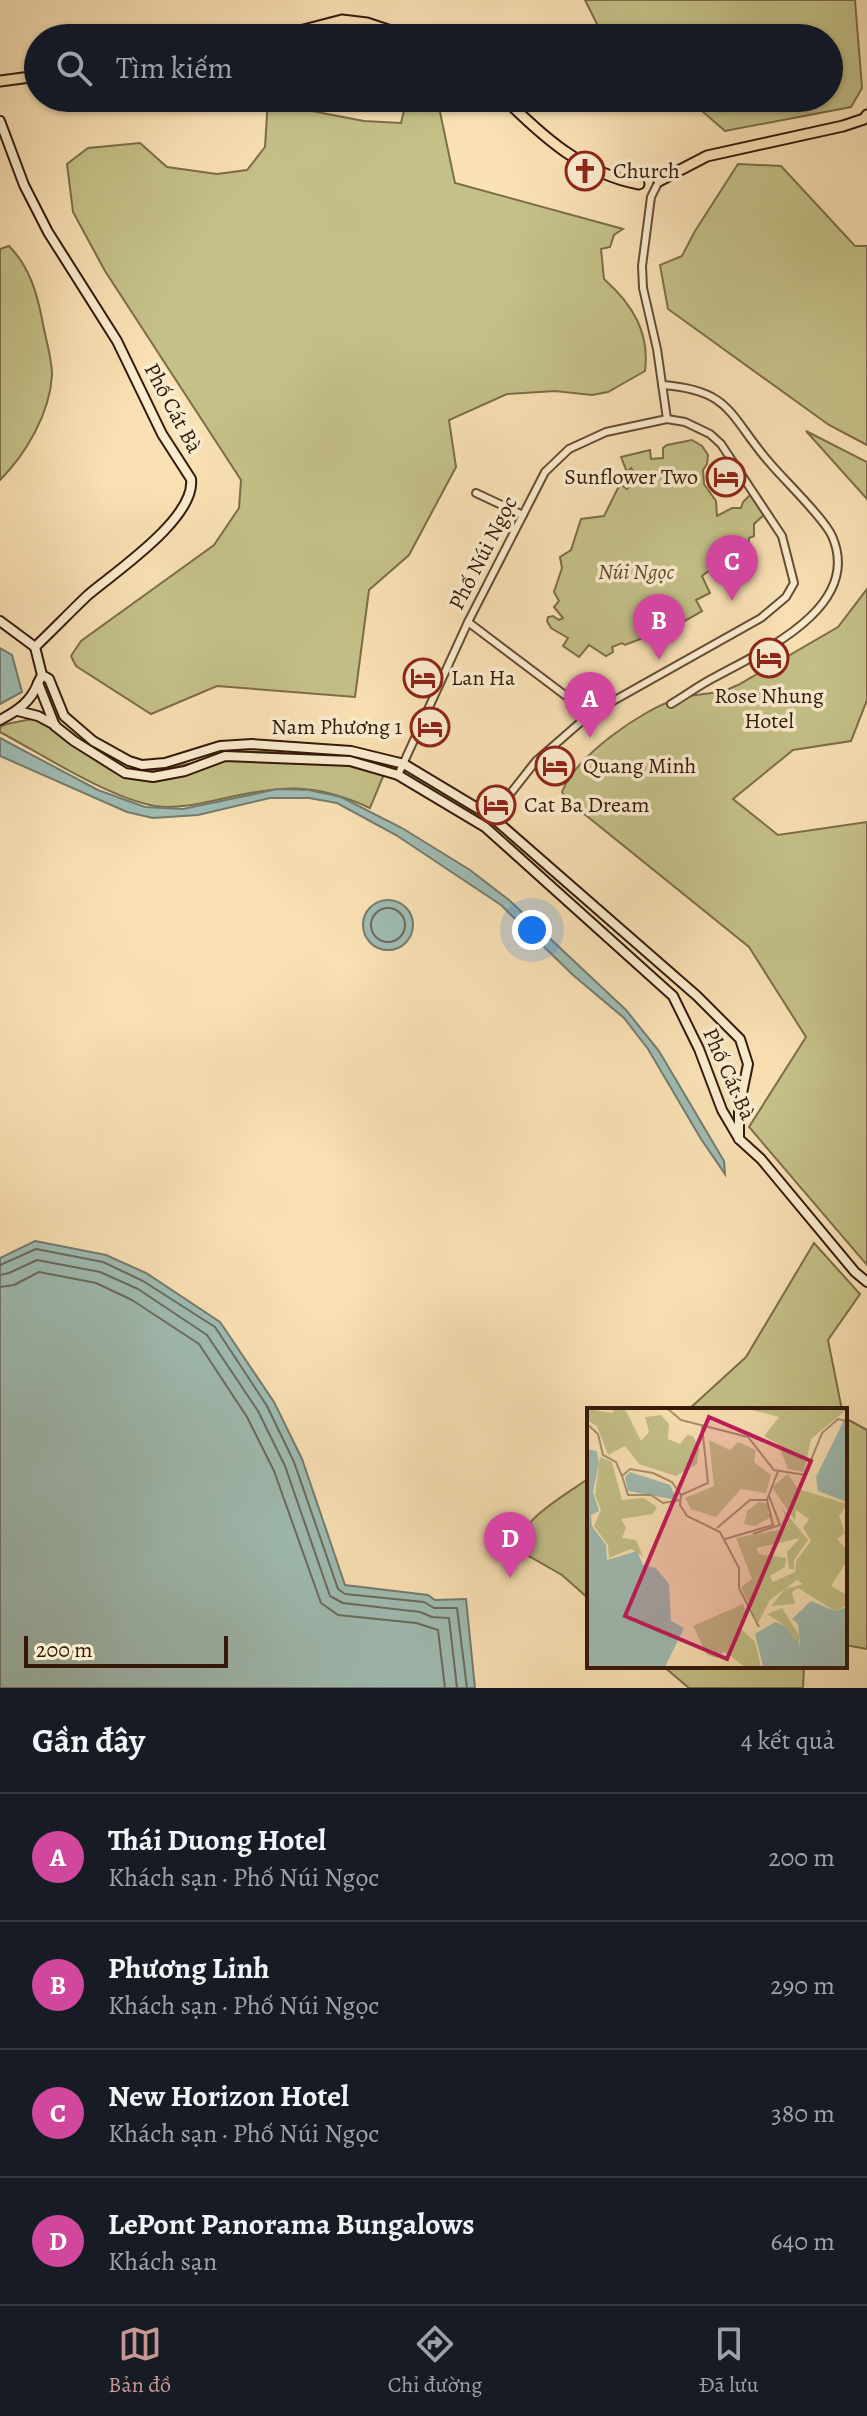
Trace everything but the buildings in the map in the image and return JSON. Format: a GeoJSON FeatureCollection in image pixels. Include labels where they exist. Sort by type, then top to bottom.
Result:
{"type":"FeatureCollection","features":[{"type":"Feature","properties":{"kind":"main road"},"geometry":{"type":"LineString","coordinates":[[327,24],[342,20],[370,24]]}},
{"type":"Feature","properties":{"kind":"main road"},"geometry":{"type":"LineString","coordinates":[[0,81],[24,78]]}},
{"type":"Feature","properties":{"kind":"main road"},"geometry":{"type":"LineString","coordinates":[[518,112],[544,137],[570,155],[597,170],[639,184],[659,181],[707,156],[843,126],[867,115]]}},
{"type":"Feature","properties":{"kind":"main road","name":"Phố Cát Bà"},"geometry":{"type":"LineString","coordinates":[[0,121],[24,185],[48,232],[117,341],[162,434],[191,479],[192,488],[190,496],[174,518],[157,536],[86,597],[35,647]]}},
{"type":"Feature","properties":{"kind":"main road"},"geometry":{"type":"LineString","coordinates":[[0,621],[35,647],[40,679],[55,726]]}},
{"type":"Feature","properties":{"kind":"main road"},"geometry":{"type":"LineString","coordinates":[[0,720],[18,711],[31,698],[40,679]]}},
{"type":"Feature","properties":{"kind":"main road"},"geometry":{"type":"LineString","coordinates":[[40,679],[49,679],[64,716],[93,741],[120,758],[142,765],[140,776]]}},
{"type":"Feature","properties":{"kind":"main road","name":"Phố Cát Bà"},"geometry":{"type":"LineString","coordinates":[[18,711],[38,716],[125,773],[140,776],[153,777],[185,771],[225,756],[350,761],[398,775],[485,827],[673,996],[699,1049],[722,1110],[739,1139]]}},
{"type":"Feature","properties":{"kind":"main road"},"geometry":{"type":"LineString","coordinates":[[55,726],[64,716]]}},
{"type":"Feature","properties":{"kind":"main road"},"geometry":{"type":"LineString","coordinates":[[265,745],[265,756]]}},
{"type":"Feature","properties":{"kind":"main road","name":"Phố Cát Bà"},"geometry":{"type":"LineString","coordinates":[[142,765],[165,763],[220,746],[265,745],[351,751],[404,764],[492,817],[697,996],[740,1039],[748,1064],[739,1108],[739,1139]]}},
{"type":"Feature","properties":{"kind":"main road"},"geometry":{"type":"LineString","coordinates":[[485,827],[492,817]]}},
{"type":"Feature","properties":{"kind":"main road"},"geometry":{"type":"LineString","coordinates":[[591,921],[599,912]]}},
{"type":"Feature","properties":{"kind":"main road"},"geometry":{"type":"LineString","coordinates":[[739,1139],[761,1159],[855,1272],[867,1282]]}},
{"type":"Feature","properties":{"kind":"street"},"geometry":{"type":"LineString","coordinates":[[492,817],[536,761],[590,714],[761,618],[786,597],[794,583],[782,536],[721,444],[698,427],[667,419],[643,288],[642,266],[651,197],[659,181]]}},
{"type":"Feature","properties":{"kind":"street"},"geometry":{"type":"LineString","coordinates":[[639,184],[651,197]]}},
{"type":"Feature","properties":{"kind":"street"},"geometry":{"type":"LineString","coordinates":[[662,385],[709,394],[732,411],[764,457],[827,527],[838,559],[836,576],[824,600],[800,626],[774,645],[671,704]]}},
{"type":"Feature","properties":{"kind":"street","name":"Phố Núi Ngọc"},"geometry":{"type":"LineString","coordinates":[[398,775],[468,622],[545,472],[569,449],[606,432],[667,419]]}},
{"type":"Feature","properties":{"kind":"street"},"geometry":{"type":"LineString","coordinates":[[476,493],[523,515]]}},
{"type":"Feature","properties":{"kind":"street"},"geometry":{"type":"LineString","coordinates":[[468,622],[590,714]]}},
{"type":"Feature","properties":{"kind":"green space"},"geometry":{"type":"Polygon","coordinates":[[[585,0],[855,0],[862,88],[851,107],[843,109],[843,24],[597,24],[585,0]]]}},
{"type":"Feature","properties":{"kind":"green space"},"geometry":{"type":"Polygon","coordinates":[[[267,112],[317,112],[364,121],[401,123],[404,112],[440,112],[455,183],[623,229],[614,235],[610,247],[601,249],[604,279],[623,298],[642,331],[645,371],[608,392],[592,395],[555,391],[507,394],[449,420],[456,467],[409,555],[369,590],[355,697],[217,686],[151,714],[76,666],[71,656],[81,641],[214,545],[239,508],[241,480],[105,271],[73,212],[67,164],[88,148],[140,143],[167,167],[217,174],[247,170],[265,147],[267,112]]]}},
{"type":"Feature","properties":{"kind":"green space"},"geometry":{"type":"Polygon","coordinates":[[[703,112],[825,112],[725,131],[703,112]]]}},
{"type":"Feature","properties":{"kind":"green space"},"geometry":{"type":"Polygon","coordinates":[[[738,164],[781,166],[855,246],[867,246],[867,445],[829,425],[668,309],[660,265],[682,256],[738,164]]]}},
{"type":"Feature","properties":{"kind":"green space"},"geometry":{"type":"Polygon","coordinates":[[[9,246],[22,262],[35,290],[52,375],[42,418],[19,458],[0,480],[0,249],[9,246]]]}},
{"type":"Feature","properties":{"kind":"green space"},"geometry":{"type":"Polygon","coordinates":[[[806,431],[867,462],[867,499],[806,431]]]}},
{"type":"Feature","properties":{"kind":"green space","name":"Núi Ngọc"},"geometry":{"type":"Polygon","coordinates":[[[692,440],[702,446],[708,455],[703,470],[704,484],[716,501],[717,516],[732,508],[741,508],[750,495],[765,514],[754,524],[754,536],[749,538],[748,563],[739,575],[728,564],[722,570],[710,570],[702,576],[710,593],[696,600],[702,611],[657,637],[660,644],[654,647],[648,636],[612,647],[613,652],[606,656],[589,645],[579,657],[563,646],[568,638],[551,628],[547,621],[548,617],[553,616],[559,620],[563,618],[554,607],[559,601],[554,592],[562,568],[560,557],[571,550],[581,519],[604,516],[620,484],[627,489],[638,478],[631,468],[627,472],[621,457],[650,450],[651,459],[663,458],[663,448],[667,445],[692,440]]]}},
{"type":"Feature","properties":{"kind":"green space"},"geometry":{"type":"Polygon","coordinates":[[[867,589],[867,700],[851,741],[793,750],[733,799],[778,835],[867,822],[867,1265],[749,1127],[806,1037],[749,947],[567,800],[562,792],[580,764],[628,724],[677,699],[723,691],[738,685],[838,627],[867,589]]]}},
{"type":"Feature","properties":{"kind":"green space"},"geometry":{"type":"Polygon","coordinates":[[[44,714],[133,779],[150,771],[192,763],[226,751],[339,754],[361,757],[387,767],[370,808],[330,793],[296,788],[262,791],[188,806],[155,806],[97,785],[0,732],[0,727],[44,714]]]}},
{"type":"Feature","properties":{"kind":"green space"},"geometry":{"type":"Polygon","coordinates":[[[814,1243],[860,1294],[828,1340],[842,1408],[690,1408],[746,1357],[814,1243]]]}},
{"type":"Feature","properties":{"kind":"green space"},"geometry":{"type":"Polygon","coordinates":[[[847,1419],[867,1430],[867,1649],[847,1645],[847,1419]]]}},
{"type":"Feature","properties":{"kind":"green space"},"geometry":{"type":"Polygon","coordinates":[[[587,1479],[587,1597],[562,1575],[527,1555],[519,1545],[528,1525],[587,1479]]]}},
{"type":"Feature","properties":{"kind":"green space"},"geometry":{"type":"Polygon","coordinates":[[[665,1668],[804,1668],[803,1688],[689,1688],[665,1668]]]}},
{"type":"Feature","properties":{"kind":"water"},"geometry":{"type":"Polygon","coordinates":[[[0,648],[12,655],[22,692],[0,704],[0,648]]]}},
{"type":"Feature","properties":{"kind":"water"},"geometry":{"type":"Polygon","coordinates":[[[0,738],[98,790],[145,807],[183,809],[278,789],[309,790],[341,797],[402,828],[470,870],[509,900],[626,1010],[659,1051],[724,1161],[725,1174],[648,1049],[624,1018],[573,975],[501,905],[396,835],[337,803],[309,798],[270,798],[198,815],[153,818],[127,812],[0,756],[0,738]]]}},
{"type":"Feature","properties":{"kind":"water"},"geometry":{"type":"Polygon","coordinates":[[[388,900],[406,907],[413,925],[406,943],[388,950],[370,943],[363,925],[370,907],[388,900]]]}},
{"type":"Feature","properties":{"kind":"water"},"geometry":{"type":"Polygon","coordinates":[[[35,1241],[106,1255],[146,1273],[220,1322],[274,1402],[302,1459],[345,1585],[428,1595],[435,1600],[466,1599],[475,1688],[0,1688],[0,1258],[35,1241]]]}},
{"type":"Feature","properties":{"kind":"place","name":"Church"},"geometry":{"type":"Point","coordinates":[585,171]}},
{"type":"Feature","properties":{"kind":"place","name":"Sunflower Two"},"geometry":{"type":"Point","coordinates":[726,477]}},
{"type":"Feature","properties":{"kind":"place","name":"New Horizon Hotel"},"geometry":{"type":"Point","coordinates":[732,601]}},
{"type":"Feature","properties":{"kind":"place","name":"Rose Nhung Hotel"},"geometry":{"type":"Point","coordinates":[769,658]}},
{"type":"Feature","properties":{"kind":"place","name":"Phương Linh"},"geometry":{"type":"Point","coordinates":[659,660]}},
{"type":"Feature","properties":{"kind":"place","name":"Lan Ha"},"geometry":{"type":"Point","coordinates":[423,678]}},
{"type":"Feature","properties":{"kind":"place","name":"Nam Phương 1"},"geometry":{"type":"Point","coordinates":[430,727]}},
{"type":"Feature","properties":{"kind":"place","name":"Thái Duong Hotel"},"geometry":{"type":"Point","coordinates":[590,738]}},
{"type":"Feature","properties":{"kind":"place","name":"Quang Minh"},"geometry":{"type":"Point","coordinates":[555,766]}},
{"type":"Feature","properties":{"kind":"place","name":"Cat Ba Dream"},"geometry":{"type":"Point","coordinates":[496,805]}},
{"type":"Feature","properties":{"kind":"place","name":"LePont Panorama Bungalows"},"geometry":{"type":"Point","coordinates":[510,1578]}}]}
